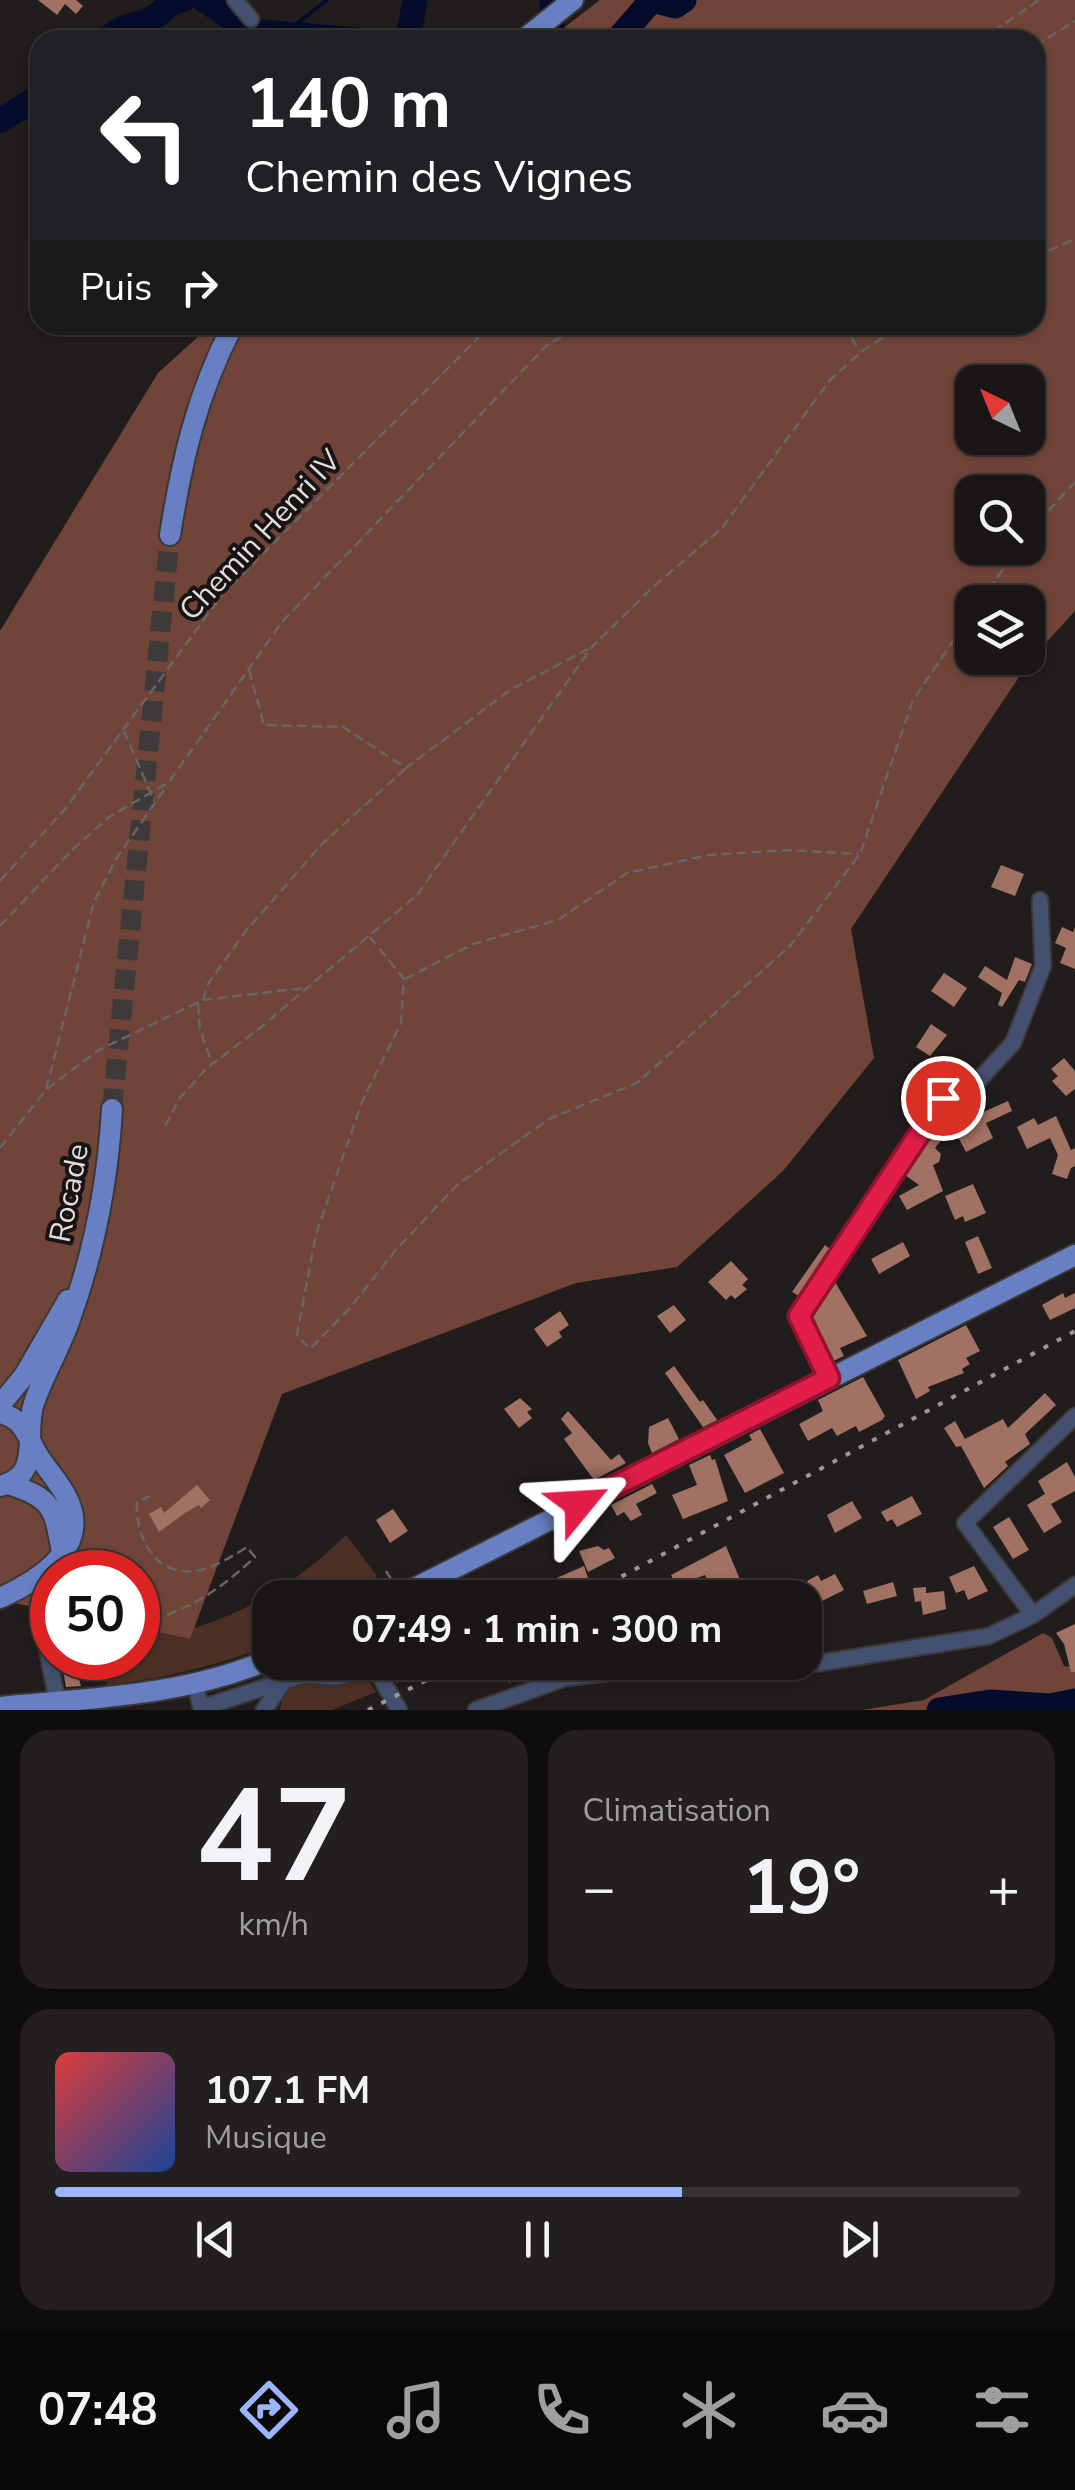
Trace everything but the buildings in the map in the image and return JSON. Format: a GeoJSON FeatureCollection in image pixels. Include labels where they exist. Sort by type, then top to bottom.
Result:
{"type":"FeatureCollection","features":[{"type":"Feature","properties":{"kind":"main road"},"geometry":{"type":"LineString","coordinates":[[536,30],[570,2]]}},
{"type":"Feature","properties":{"kind":"main road"},"geometry":{"type":"LineString","coordinates":[[170,535],[182,457],[196,410],[229,335]]}},
{"type":"Feature","properties":{"kind":"main road","name":"Rocade"},"geometry":{"type":"LineString","coordinates":[[78,1287],[92,1248],[104,1186],[112,1109]]}},
{"type":"Feature","properties":{"kind":"main road"},"geometry":{"type":"LineString","coordinates":[[416,1580],[1075,1254]]}},
{"type":"Feature","properties":{"kind":"main road"},"geometry":{"type":"LineString","coordinates":[[63,1550],[72,1527],[70,1502],[16,1419],[0,1409],[78,1287]]}},
{"type":"Feature","properties":{"kind":"main road"},"geometry":{"type":"LineString","coordinates":[[4,1485],[18,1478],[30,1460],[31,1412],[69,1323],[78,1287]]}},
{"type":"Feature","properties":{"kind":"main road"},"geometry":{"type":"LineString","coordinates":[[4,1485],[36,1492],[47,1502],[54,1512],[62,1550]]}},
{"type":"Feature","properties":{"kind":"main road"},"geometry":{"type":"LineString","coordinates":[[0,1598],[30,1583]]}},
{"type":"Feature","properties":{"kind":"main road"},"geometry":{"type":"LineString","coordinates":[[0,1706],[195,1683],[252,1665]]}},
{"type":"Feature","properties":{"kind":"street"},"geometry":{"type":"LineString","coordinates":[[234,0],[251,19]]}},
{"type":"Feature","properties":{"kind":"street"},"geometry":{"type":"LineString","coordinates":[[829,1378],[799,1316],[943,1098],[968,1092],[1013,1043],[1043,966],[1040,900]]}},
{"type":"Feature","properties":{"kind":"street"},"geometry":{"type":"LineString","coordinates":[[1033,1615],[965,1522],[1075,1416]]}},
{"type":"Feature","properties":{"kind":"street"},"geometry":{"type":"LineString","coordinates":[[476,1710],[565,1678],[632,1670],[819,1664],[989,1636],[1033,1615],[1075,1585]]}},
{"type":"Feature","properties":{"kind":"street"},"geometry":{"type":"LineString","coordinates":[[53,1680],[57,1701]]}},
{"type":"Feature","properties":{"kind":"street"},"geometry":{"type":"LineString","coordinates":[[195,1683],[202,1709],[230,1704],[290,1680]]}},
{"type":"Feature","properties":{"kind":"street"},"geometry":{"type":"LineString","coordinates":[[382,1680],[400,1710]]}},
{"type":"Feature","properties":{"kind":"street"},"geometry":{"type":"LineString","coordinates":[[264,1710],[281,1684]]}},
{"type":"Feature","properties":{"kind":"path"},"geometry":{"type":"LineString","coordinates":[[996,30],[1039,0]]}},
{"type":"Feature","properties":{"kind":"path"},"geometry":{"type":"LineString","coordinates":[[1045,40],[1075,22]]}},
{"type":"Feature","properties":{"kind":"path"},"geometry":{"type":"LineString","coordinates":[[1045,252],[1075,239]]}},
{"type":"Feature","properties":{"kind":"path","name":"Chemin Henri IV"},"geometry":{"type":"LineString","coordinates":[[0,881],[65,809],[222,595],[481,335]]}},
{"type":"Feature","properties":{"kind":"path"},"geometry":{"type":"LineString","coordinates":[[46,1090],[94,902],[116,859],[154,803],[282,622],[548,344],[565,335]]}},
{"type":"Feature","properties":{"kind":"path"},"geometry":{"type":"LineString","coordinates":[[849,335],[860,352]]}},
{"type":"Feature","properties":{"kind":"path"},"geometry":{"type":"LineString","coordinates":[[207,1068],[417,896],[591,648],[653,587],[722,528],[830,380],[886,335]]}},
{"type":"Feature","properties":{"kind":"path"},"geometry":{"type":"LineString","coordinates":[[1045,515],[1075,482]]}},
{"type":"Feature","properties":{"kind":"path"},"geometry":{"type":"LineString","coordinates":[[370,937],[404,979],[401,1023],[362,1102],[316,1234],[297,1334],[310,1349],[458,1184],[550,1119],[637,1083],[790,946],[860,854],[913,700],[955,638]]}},
{"type":"Feature","properties":{"kind":"path"},"geometry":{"type":"LineString","coordinates":[[204,1000],[208,984],[245,932],[323,843],[406,768],[510,690],[591,648]]}},
{"type":"Feature","properties":{"kind":"path"},"geometry":{"type":"LineString","coordinates":[[249,670],[264,725],[343,727],[406,768]]}},
{"type":"Feature","properties":{"kind":"path"},"geometry":{"type":"LineString","coordinates":[[123,730],[154,803]]}},
{"type":"Feature","properties":{"kind":"path"},"geometry":{"type":"LineString","coordinates":[[0,926],[109,817],[169,782]]}},
{"type":"Feature","properties":{"kind":"path"},"geometry":{"type":"LineString","coordinates":[[404,979],[474,944],[558,920],[627,873],[709,855],[788,850],[860,854]]}},
{"type":"Feature","properties":{"kind":"path"},"geometry":{"type":"LineString","coordinates":[[0,1148],[46,1090],[97,1051],[130,1033],[204,1000],[306,987]]}},
{"type":"Feature","properties":{"kind":"path"},"geometry":{"type":"LineString","coordinates":[[165,1126],[180,1098],[212,1062],[200,1030],[198,1003]]}},
{"type":"Feature","properties":{"kind":"path"},"geometry":{"type":"LineString","coordinates":[[146,1550],[136,1520],[136,1502],[150,1496]]}},
{"type":"Feature","properties":{"kind":"path"},"geometry":{"type":"LineString","coordinates":[[160,1561],[171,1568],[199,1570],[248,1547],[255,1557],[192,1604],[160,1617]]}},
{"type":"Feature","properties":{"kind":"path"},"geometry":{"type":"LineString","coordinates":[[386,1571],[390,1580]]}},
{"type":"Feature","properties":{"kind":"shaded area"},"geometry":{"type":"Polygon","coordinates":[[[600,0],[1075,0],[1075,611],[1045,644],[1045,585],[955,585],[955,675],[1020,675],[851,929],[874,1058],[783,1171],[677,1267],[576,1283],[282,1394],[190,1639],[160,1633],[160,1550],[30,1550],[30,1606],[0,1600],[0,631],[158,373],[200,335],[1045,335],[1045,30],[561,30],[600,0]]]}},
{"type":"Feature","properties":{"kind":"shaded area"},"geometry":{"type":"Polygon","coordinates":[[[346,1535],[377,1576],[372,1580],[292,1580],[346,1535]]]}},
{"type":"Feature","properties":{"kind":"shaded area"},"geometry":{"type":"Polygon","coordinates":[[[252,1604],[252,1652],[160,1677],[160,1633],[189,1639],[194,1628],[252,1604]]]}},
{"type":"Feature","properties":{"kind":"shaded area"},"geometry":{"type":"Polygon","coordinates":[[[1043,1633],[1052,1638],[1064,1666],[1075,1667],[1075,1710],[862,1710],[924,1700],[1043,1633]]]}},
{"type":"Feature","properties":{"kind":"shaded area"},"geometry":{"type":"Polygon","coordinates":[[[106,1680],[142,1680],[107,1685],[106,1680]]]}},
{"type":"Feature","properties":{"kind":"shaded area"},"geometry":{"type":"Polygon","coordinates":[[[369,1680],[376,1692],[332,1710],[280,1710],[284,1692],[298,1683],[369,1680]]]}},
{"type":"Feature","properties":{"kind":"waterway"},"geometry":{"type":"LineString","coordinates":[[120,30],[147,21],[170,4],[183,0]]}},
{"type":"Feature","properties":{"kind":"waterway"},"geometry":{"type":"LineString","coordinates":[[204,0],[249,30]]}},
{"type":"Feature","properties":{"kind":"waterway"},"geometry":{"type":"LineString","coordinates":[[289,30],[327,0]]}},
{"type":"Feature","properties":{"kind":"waterway"},"geometry":{"type":"LineString","coordinates":[[410,30],[415,0]]}},
{"type":"Feature","properties":{"kind":"waterway"},"geometry":{"type":"LineString","coordinates":[[552,0],[552,30]]}},
{"type":"Feature","properties":{"kind":"waterway"},"geometry":{"type":"LineString","coordinates":[[626,30],[652,0],[675,6],[684,0]]}},
{"type":"Feature","properties":{"kind":"waterway"},"geometry":{"type":"LineString","coordinates":[[0,121],[30,102]]}},
{"type":"Feature","properties":{"kind":"waterway"},"geometry":{"type":"LineString","coordinates":[[939,1710],[990,1702],[1050,1706],[1075,1701]]}},
{"type":"Feature","properties":{"kind":"tunnel"},"geometry":{"type":"LineString","coordinates":[[112,1109],[170,535]]}},
{"type":"Feature","properties":{"kind":"railway"},"geometry":{"type":"LineString","coordinates":[[615,1580],[1075,1331]]}},
{"type":"Feature","properties":{"kind":"railway"},"geometry":{"type":"LineString","coordinates":[[368,1710],[427,1680]]}},
{"type":"Feature","properties":{"kind":"route"},"geometry":{"type":"LineString","coordinates":[[579,1504],[829,1378],[799,1316],[943,1098]]}}]}
